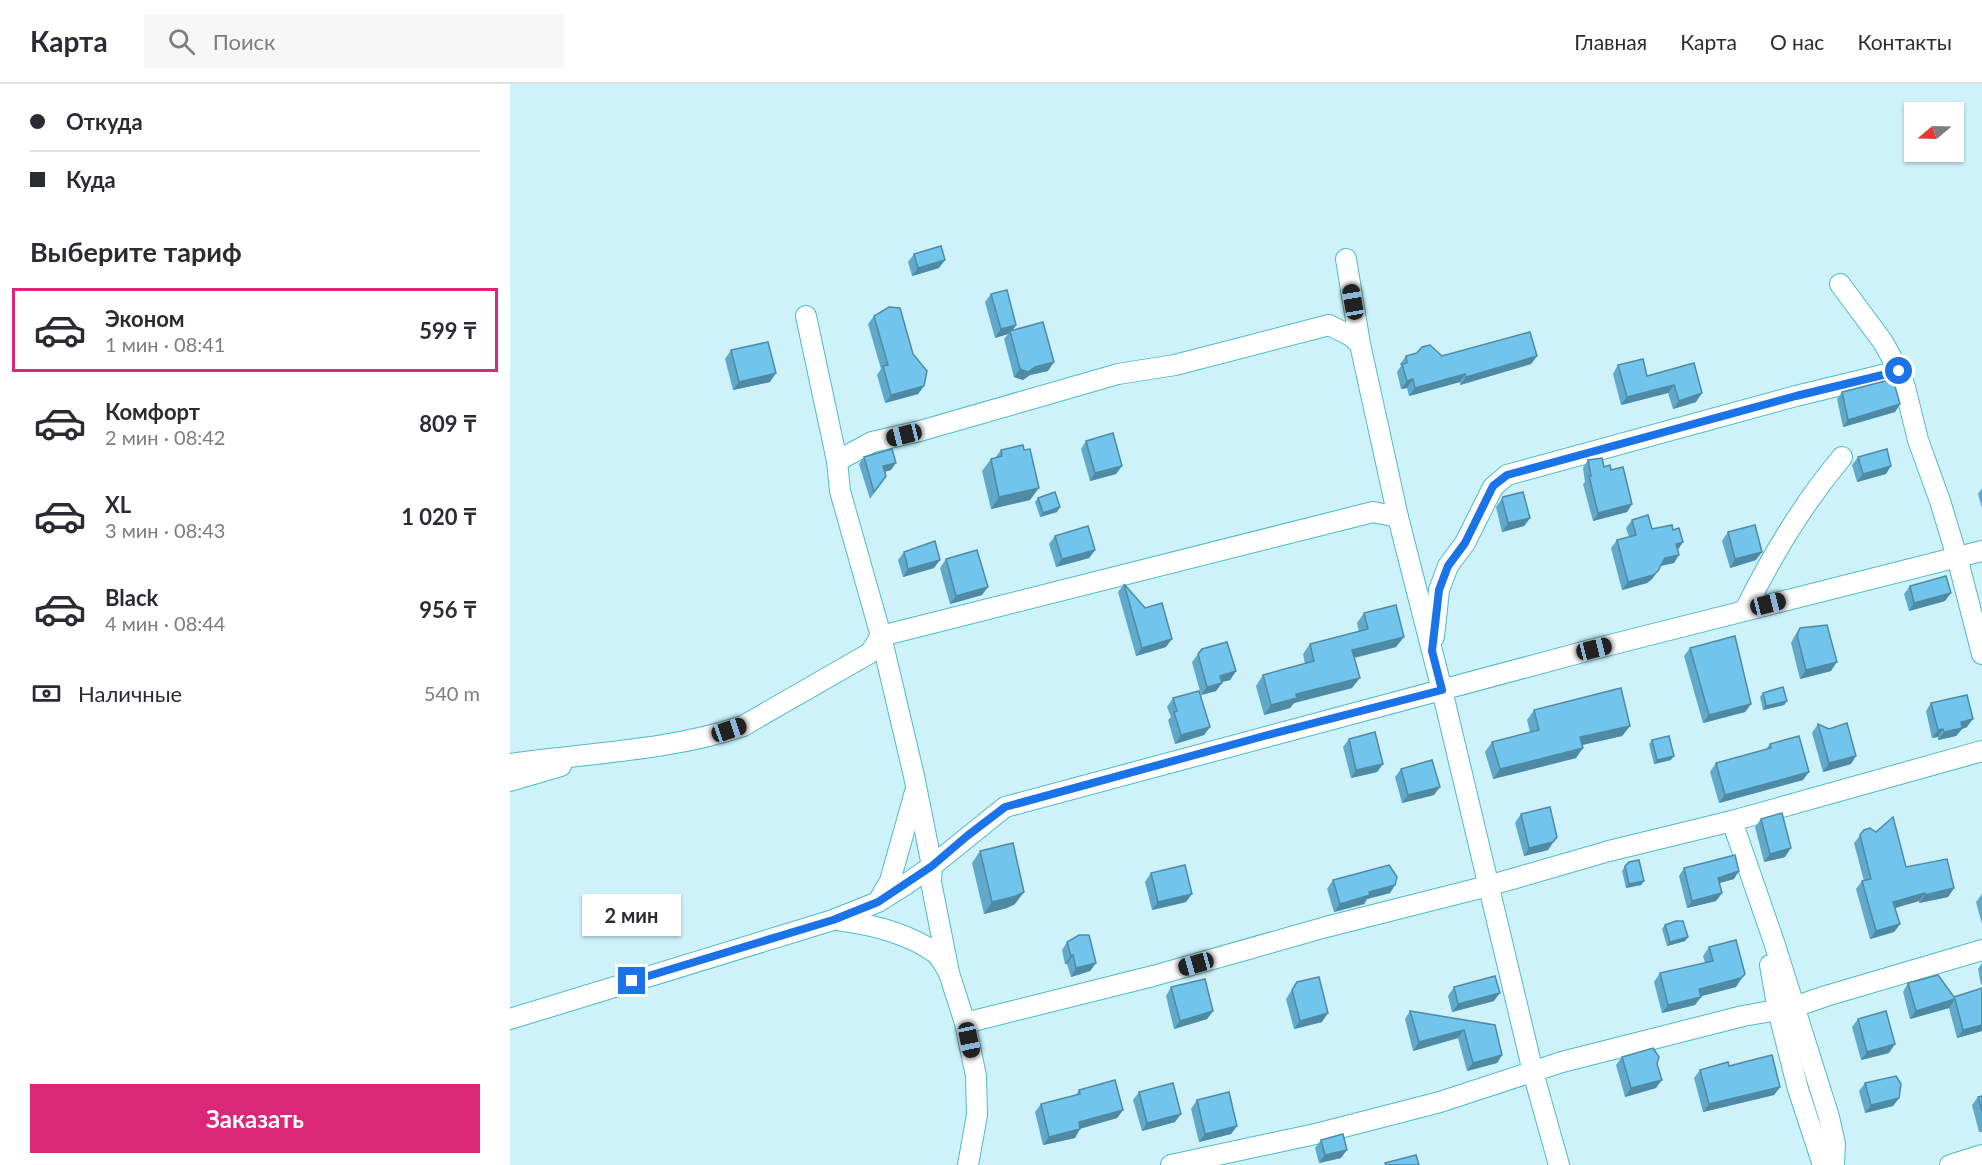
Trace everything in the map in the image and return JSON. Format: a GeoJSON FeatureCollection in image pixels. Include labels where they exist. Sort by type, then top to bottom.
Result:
{"type":"FeatureCollection","features":[{"type":"Feature","properties":{"kind":"street"},"geometry":{"type":"LineString","coordinates":[[1346,259],[1360,344],[1398,517],[1442,690],[1533,1072],[1559,1165]]}},
{"type":"Feature","properties":{"kind":"street"},"geometry":{"type":"LineString","coordinates":[[1840,284],[1883,342],[1899,371],[1918,440],[1957,557],[1982,654]]}},
{"type":"Feature","properties":{"kind":"street"},"geometry":{"type":"LineString","coordinates":[[806,316],[837,461],[840,490],[881,636],[932,866],[930,882],[949,973],[965,1023],[976,1076],[977,1115],[968,1165]]}},
{"type":"Feature","properties":{"kind":"street"},"geometry":{"type":"LineString","coordinates":[[837,461],[872,442],[920,431],[1118,374],[1175,365],[1329,326],[1351,336],[1360,344]]}},
{"type":"Feature","properties":{"kind":"street"},"geometry":{"type":"LineString","coordinates":[[1432,651],[1439,590],[1448,566],[1465,543],[1493,486],[1507,475],[1796,396],[1899,371]]}},
{"type":"Feature","properties":{"kind":"street"},"geometry":{"type":"LineString","coordinates":[[1746,610],[1784,537],[1820,484],[1842,457]]}},
{"type":"Feature","properties":{"kind":"street"},"geometry":{"type":"LineString","coordinates":[[510,764],[678,742],[743,726],[870,653],[881,636],[1372,512],[1384,512],[1398,517]]}},
{"type":"Feature","properties":{"kind":"street"},"geometry":{"type":"LineString","coordinates":[[510,1019],[833,920],[878,902],[932,866],[1005,807],[1253,739],[1746,610],[1982,551]]}},
{"type":"Feature","properties":{"kind":"street"},"geometry":{"type":"LineString","coordinates":[[965,1023],[1153,976],[1609,851],[1732,821],[1982,751]]}},
{"type":"Feature","properties":{"kind":"street"},"geometry":{"type":"LineString","coordinates":[[510,781],[588,755]]}},
{"type":"Feature","properties":{"kind":"street"},"geometry":{"type":"LineString","coordinates":[[878,902],[890,880],[916,787]]}},
{"type":"Feature","properties":{"kind":"street"},"geometry":{"type":"LineString","coordinates":[[1732,821],[1765,914],[1786,1008],[1798,1089],[1823,1165]]}},
{"type":"Feature","properties":{"kind":"street"},"geometry":{"type":"LineString","coordinates":[[833,920],[860,923],[908,938],[936,953],[949,973]]}},
{"type":"Feature","properties":{"kind":"street"},"geometry":{"type":"LineString","coordinates":[[1171,1165],[1320,1133],[1429,1105],[1562,1062],[1743,1016],[1786,1008],[1982,950]]}},
{"type":"Feature","properties":{"kind":"street"},"geometry":{"type":"LineString","coordinates":[[1786,1008],[1829,1118],[1835,1144],[1834,1165]]}},
{"type":"Feature","properties":{"kind":"street"},"geometry":{"type":"LineString","coordinates":[[1950,1165],[1982,1155]]}},
{"type":"Feature","properties":{"kind":"building"},"geometry":{"type":"Polygon","coordinates":[[[941,246],[945,260],[918,268],[914,254],[941,246]]]}},
{"type":"Feature","properties":{"kind":"building"},"geometry":{"type":"Polygon","coordinates":[[[1007,290],[1016,325],[1001,329],[991,294],[1007,290]]]}},
{"type":"Feature","properties":{"kind":"building"},"geometry":{"type":"Polygon","coordinates":[[[889,307],[900,308],[913,354],[927,371],[924,386],[891,395],[883,366],[888,365],[874,316],[889,307]]]}},
{"type":"Feature","properties":{"kind":"building"},"geometry":{"type":"Polygon","coordinates":[[[1043,322],[1054,362],[1035,367],[1028,372],[1020,369],[1010,331],[1043,322]]]}},
{"type":"Feature","properties":{"kind":"building"},"geometry":{"type":"Polygon","coordinates":[[[1530,332],[1537,356],[1466,377],[1465,374],[1415,388],[1413,379],[1407,381],[1402,364],[1407,363],[1406,356],[1417,353],[1422,347],[1430,345],[1442,356],[1530,332]]]}},
{"type":"Feature","properties":{"kind":"building"},"geometry":{"type":"Polygon","coordinates":[[[768,342],[776,373],[739,382],[731,350],[768,342]]]}},
{"type":"Feature","properties":{"kind":"building"},"geometry":{"type":"Polygon","coordinates":[[[1643,359],[1647,376],[1694,363],[1702,393],[1679,401],[1674,385],[1627,397],[1618,365],[1643,359]]]}},
{"type":"Feature","properties":{"kind":"building"},"geometry":{"type":"Polygon","coordinates":[[[1893,379],[1900,404],[1848,420],[1842,392],[1893,379]]]}},
{"type":"Feature","properties":{"kind":"building"},"geometry":{"type":"Polygon","coordinates":[[[1113,433],[1122,466],[1095,473],[1086,441],[1113,433]]]}},
{"type":"Feature","properties":{"kind":"building"},"geometry":{"type":"Polygon","coordinates":[[[1023,445],[1024,450],[1030,449],[1039,488],[999,497],[991,459],[1002,456],[1001,450],[1023,445]]]}},
{"type":"Feature","properties":{"kind":"building"},"geometry":{"type":"Polygon","coordinates":[[[892,449],[896,463],[883,466],[886,476],[874,492],[864,457],[892,449]]]}},
{"type":"Feature","properties":{"kind":"building"},"geometry":{"type":"Polygon","coordinates":[[[1887,449],[1891,466],[1863,474],[1858,457],[1887,449]]]}},
{"type":"Feature","properties":{"kind":"building"},"geometry":{"type":"Polygon","coordinates":[[[1602,458],[1604,467],[1610,465],[1611,470],[1623,467],[1632,504],[1598,513],[1589,476],[1591,476],[1588,460],[1602,458]]]}},
{"type":"Feature","properties":{"kind":"building"},"geometry":{"type":"Polygon","coordinates":[[[1055,492],[1060,507],[1043,513],[1038,498],[1055,492]]]}},
{"type":"Feature","properties":{"kind":"building"},"geometry":{"type":"Polygon","coordinates":[[[1523,492],[1530,518],[1508,523],[1502,499],[1523,492]]]}},
{"type":"Feature","properties":{"kind":"building"},"geometry":{"type":"Polygon","coordinates":[[[1648,515],[1652,529],[1672,525],[1673,530],[1679,528],[1683,542],[1676,544],[1679,555],[1665,558],[1653,575],[1628,582],[1617,540],[1636,535],[1632,520],[1648,515]]]}},
{"type":"Feature","properties":{"kind":"building"},"geometry":{"type":"Polygon","coordinates":[[[1755,525],[1762,552],[1735,559],[1728,532],[1755,525]]]}},
{"type":"Feature","properties":{"kind":"building"},"geometry":{"type":"Polygon","coordinates":[[[1088,526],[1095,550],[1062,559],[1055,536],[1088,526]]]}},
{"type":"Feature","properties":{"kind":"building"},"geometry":{"type":"Polygon","coordinates":[[[935,541],[940,560],[908,569],[904,552],[935,541]]]}},
{"type":"Feature","properties":{"kind":"building"},"geometry":{"type":"Polygon","coordinates":[[[977,550],[988,587],[956,596],[946,559],[977,550]]]}},
{"type":"Feature","properties":{"kind":"building"},"geometry":{"type":"Polygon","coordinates":[[[1946,576],[1951,593],[1914,603],[1910,586],[1946,576]]]}},
{"type":"Feature","properties":{"kind":"building"},"geometry":{"type":"Polygon","coordinates":[[[1124,584],[1145,608],[1162,603],[1172,639],[1142,648],[1124,584]]]}},
{"type":"Feature","properties":{"kind":"building"},"geometry":{"type":"Polygon","coordinates":[[[1396,605],[1404,637],[1352,650],[1360,678],[1296,694],[1297,698],[1271,705],[1263,675],[1314,661],[1310,644],[1368,629],[1364,613],[1396,605]]]}},
{"type":"Feature","properties":{"kind":"building"},"geometry":{"type":"Polygon","coordinates":[[[1827,625],[1837,662],[1806,670],[1797,635],[1800,628],[1827,625]]]}},
{"type":"Feature","properties":{"kind":"building"},"geometry":{"type":"Polygon","coordinates":[[[1735,636],[1751,704],[1709,715],[1690,648],[1735,636]]]}},
{"type":"Feature","properties":{"kind":"building"},"geometry":{"type":"Polygon","coordinates":[[[1227,642],[1236,671],[1220,676],[1222,683],[1207,687],[1198,654],[1202,649],[1227,642]]]}},
{"type":"Feature","properties":{"kind":"building"},"geometry":{"type":"Polygon","coordinates":[[[1783,687],[1787,701],[1766,706],[1763,693],[1783,687]]]}},
{"type":"Feature","properties":{"kind":"building"},"geometry":{"type":"Polygon","coordinates":[[[1621,688],[1630,726],[1580,737],[1583,748],[1500,769],[1492,742],[1539,730],[1534,710],[1621,688]]]}},
{"type":"Feature","properties":{"kind":"building"},"geometry":{"type":"Polygon","coordinates":[[[1199,691],[1210,727],[1181,735],[1174,712],[1177,711],[1173,698],[1199,691]]]}},
{"type":"Feature","properties":{"kind":"building"},"geometry":{"type":"Polygon","coordinates":[[[1967,695],[1973,719],[1961,722],[1962,728],[1944,732],[1943,729],[1938,730],[1931,703],[1967,695]]]}},
{"type":"Feature","properties":{"kind":"building"},"geometry":{"type":"Polygon","coordinates":[[[1847,723],[1856,756],[1829,763],[1818,724],[1829,729],[1847,723]]]}},
{"type":"Feature","properties":{"kind":"building"},"geometry":{"type":"Polygon","coordinates":[[[1375,732],[1383,764],[1356,770],[1349,739],[1375,732]]]}},
{"type":"Feature","properties":{"kind":"building"},"geometry":{"type":"Polygon","coordinates":[[[1669,736],[1674,756],[1657,760],[1652,740],[1669,736]]]}},
{"type":"Feature","properties":{"kind":"building"},"geometry":{"type":"Polygon","coordinates":[[[1799,736],[1809,772],[1725,795],[1716,763],[1771,748],[1770,744],[1799,736]]]}},
{"type":"Feature","properties":{"kind":"building"},"geometry":{"type":"Polygon","coordinates":[[[1432,760],[1440,787],[1408,795],[1401,769],[1432,760]]]}},
{"type":"Feature","properties":{"kind":"building"},"geometry":{"type":"Polygon","coordinates":[[[1550,807],[1557,837],[1553,842],[1529,848],[1521,814],[1550,807]]]}},
{"type":"Feature","properties":{"kind":"building"},"geometry":{"type":"Polygon","coordinates":[[[1782,813],[1791,848],[1770,854],[1761,819],[1782,813]]]}},
{"type":"Feature","properties":{"kind":"building"},"geometry":{"type":"Polygon","coordinates":[[[1893,817],[1906,867],[1947,859],[1954,888],[1893,902],[1900,924],[1876,931],[1862,881],[1871,879],[1860,835],[1864,830],[1870,828],[1876,832],[1893,817]]]}},
{"type":"Feature","properties":{"kind":"building"},"geometry":{"type":"Polygon","coordinates":[[[1013,843],[1024,892],[992,902],[980,851],[1013,843]]]}},
{"type":"Feature","properties":{"kind":"building"},"geometry":{"type":"Polygon","coordinates":[[[1735,855],[1739,871],[1718,878],[1722,893],[1692,901],[1684,868],[1735,855]]]}},
{"type":"Feature","properties":{"kind":"building"},"geometry":{"type":"Polygon","coordinates":[[[1639,860],[1644,881],[1629,884],[1625,866],[1629,862],[1639,860]]]}},
{"type":"Feature","properties":{"kind":"building"},"geometry":{"type":"Polygon","coordinates":[[[1185,865],[1192,894],[1158,902],[1151,873],[1185,865]]]}},
{"type":"Feature","properties":{"kind":"building"},"geometry":{"type":"Polygon","coordinates":[[[1389,865],[1397,877],[1395,885],[1369,892],[1370,895],[1340,904],[1333,880],[1389,865]]]}},
{"type":"Feature","properties":{"kind":"building"},"geometry":{"type":"Polygon","coordinates":[[[1683,921],[1688,937],[1670,942],[1665,925],[1683,921]]]}},
{"type":"Feature","properties":{"kind":"building"},"geometry":{"type":"Polygon","coordinates":[[[1079,935],[1089,935],[1096,963],[1076,968],[1067,942],[1079,935]]]}},
{"type":"Feature","properties":{"kind":"building"},"geometry":{"type":"Polygon","coordinates":[[[1736,940],[1745,974],[1741,978],[1699,989],[1701,997],[1668,1005],[1660,973],[1713,961],[1709,947],[1736,940]]]}},
{"type":"Feature","properties":{"kind":"building"},"geometry":{"type":"Polygon","coordinates":[[[1938,975],[1954,997],[1982,988],[1982,1025],[1963,1030],[1955,999],[1916,1011],[1908,983],[1938,975]]]}},
{"type":"Feature","properties":{"kind":"building"},"geometry":{"type":"Polygon","coordinates":[[[1495,976],[1500,993],[1458,1004],[1454,987],[1495,976]]]}},
{"type":"Feature","properties":{"kind":"building"},"geometry":{"type":"Polygon","coordinates":[[[1319,977],[1328,1013],[1300,1021],[1292,990],[1297,982],[1319,977]]]}},
{"type":"Feature","properties":{"kind":"building"},"geometry":{"type":"Polygon","coordinates":[[[1205,979],[1213,1011],[1180,1021],[1171,987],[1205,979]]]}},
{"type":"Feature","properties":{"kind":"building"},"geometry":{"type":"Polygon","coordinates":[[[1410,1011],[1495,1025],[1502,1055],[1473,1063],[1464,1030],[1419,1042],[1410,1011]]]}},
{"type":"Feature","properties":{"kind":"building"},"geometry":{"type":"Polygon","coordinates":[[[1886,1011],[1895,1044],[1867,1052],[1858,1019],[1886,1011]]]}},
{"type":"Feature","properties":{"kind":"building"},"geometry":{"type":"Polygon","coordinates":[[[1653,1048],[1659,1057],[1657,1064],[1662,1080],[1631,1088],[1622,1057],[1653,1048]]]}},
{"type":"Feature","properties":{"kind":"building"},"geometry":{"type":"Polygon","coordinates":[[[1772,1055],[1780,1087],[1709,1104],[1700,1070],[1728,1062],[1729,1066],[1772,1055]]]}},
{"type":"Feature","properties":{"kind":"building"},"geometry":{"type":"Polygon","coordinates":[[[1896,1076],[1901,1084],[1899,1098],[1871,1105],[1865,1083],[1896,1076]]]}},
{"type":"Feature","properties":{"kind":"building"},"geometry":{"type":"Polygon","coordinates":[[[1115,1080],[1123,1110],[1079,1122],[1080,1129],[1049,1137],[1041,1104],[1080,1094],[1079,1090],[1115,1080]]]}},
{"type":"Feature","properties":{"kind":"building"},"geometry":{"type":"Polygon","coordinates":[[[1173,1083],[1181,1114],[1147,1123],[1139,1092],[1173,1083]]]}},
{"type":"Feature","properties":{"kind":"building"},"geometry":{"type":"Polygon","coordinates":[[[1229,1092],[1237,1126],[1205,1134],[1197,1100],[1229,1092]]]}},
{"type":"Feature","properties":{"kind":"building"},"geometry":{"type":"Polygon","coordinates":[[[1982,1096],[1982,1111],[1978,1097],[1982,1096]]]}},
{"type":"Feature","properties":{"kind":"building"},"geometry":{"type":"Polygon","coordinates":[[[1343,1134],[1347,1150],[1325,1155],[1321,1140],[1343,1134]]]}},
{"type":"Feature","properties":{"kind":"building"},"geometry":{"type":"Polygon","coordinates":[[[1416,1155],[1419,1165],[1386,1165],[1385,1163],[1416,1155]]]}},
{"type":"Feature","properties":{"kind":"route"},"geometry":{"type":"LineString","coordinates":[[632,981],[833,920],[878,902],[932,866],[1005,807],[1442,690],[1432,651],[1439,590],[1448,566],[1465,543],[1493,486],[1507,475],[1796,396],[1899,371]]}}]}
